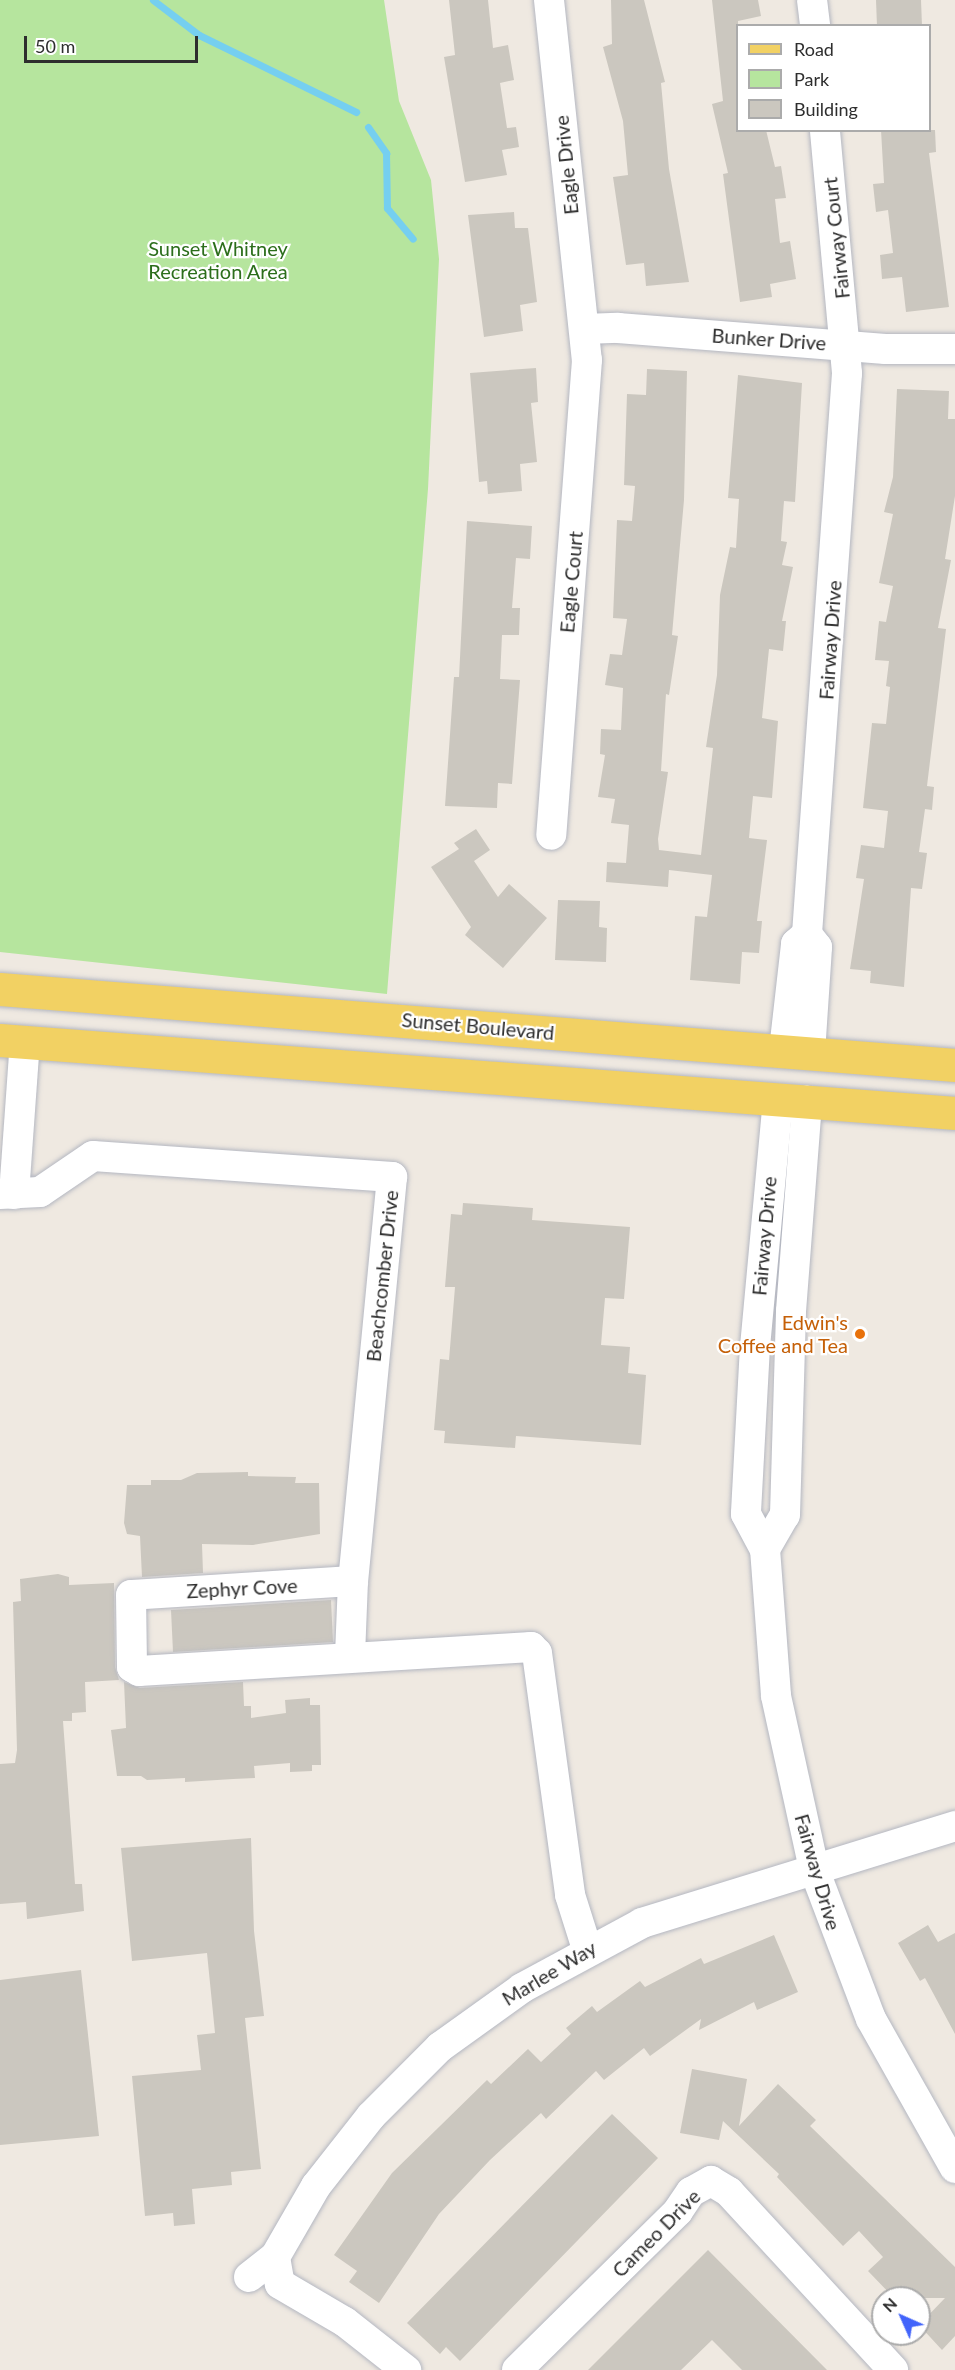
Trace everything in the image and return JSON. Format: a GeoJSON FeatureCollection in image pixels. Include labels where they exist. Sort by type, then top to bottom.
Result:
{"type":"FeatureCollection","features":[{"type":"Feature","properties":{"kind":"main road","name":"Sunset Boulevard"},"geometry":{"type":"LineString","coordinates":[[0,989],[955,1065]]}},
{"type":"Feature","properties":{"kind":"main road"},"geometry":{"type":"LineString","coordinates":[[12,1041],[955,1113]]}},
{"type":"Feature","properties":{"kind":"main road"},"geometry":{"type":"LineString","coordinates":[[793,1100],[797,1051]]}},
{"type":"Feature","properties":{"kind":"street","name":"Eagle Drive"},"geometry":{"type":"LineString","coordinates":[[549,0],[584,329]]}},
{"type":"Feature","properties":{"kind":"street"},"geometry":{"type":"LineString","coordinates":[[812,0],[814,24]]}},
{"type":"Feature","properties":{"kind":"street","name":"Fairway Court"},"geometry":{"type":"LineString","coordinates":[[825,132],[845,345]]}},
{"type":"Feature","properties":{"kind":"street","name":"Bunker Drive"},"geometry":{"type":"LineString","coordinates":[[584,329],[618,328],[845,345],[955,349]]}},
{"type":"Feature","properties":{"kind":"street","name":"Eagle Court"},"geometry":{"type":"LineString","coordinates":[[551,835],[586,386],[584,329]]}},
{"type":"Feature","properties":{"kind":"street","name":"Fairway Drive"},"geometry":{"type":"LineString","coordinates":[[797,1051],[796,944],[807,934],[846,432],[845,345]]}},
{"type":"Feature","properties":{"kind":"street","name":"Beachcomber Drive"},"geometry":{"type":"LineString","coordinates":[[12,1041],[7,1194],[54,1186],[93,1156],[392,1177],[352,1581],[350,1656]]}},
{"type":"Feature","properties":{"kind":"street","name":"Fairway Drive"},"geometry":{"type":"LineString","coordinates":[[793,1100],[755,1346],[746,1514],[765,1549],[776,1695],[814,1869],[871,2019],[955,2169]]}},
{"type":"Feature","properties":{"kind":"street","name":"Zephyr Cove"},"geometry":{"type":"LineString","coordinates":[[350,1656],[139,1671],[132,1667],[131,1595],[352,1581]]}},
{"type":"Feature","properties":{"kind":"street"},"geometry":{"type":"LineString","coordinates":[[350,1656],[522,1644],[537,1653],[570,1895],[587,1949]]}},
{"type":"Feature","properties":{"kind":"street","name":"Marlee Way"},"geometry":{"type":"LineString","coordinates":[[249,2277],[275,2257],[333,2162],[413,2072],[493,2007],[587,1949],[675,1911],[955,1826]]}},
{"type":"Feature","properties":{"kind":"street","name":"Cameo Drive"},"geometry":{"type":"LineString","coordinates":[[517,2370],[691,2192],[711,2181],[729,2192],[891,2369]]}},
{"type":"Feature","properties":{"kind":"street"},"geometry":{"type":"LineString","coordinates":[[275,2257],[280,2284],[345,2322],[406,2370]]}},
{"type":"Feature","properties":{"kind":"green space","name":"Sunset Whitney Recreation Area"},"geometry":{"type":"Polygon","coordinates":[[[0,0],[384,0],[399,101],[431,180],[439,259],[428,489],[387,994],[0,952],[0,0]]]}},
{"type":"Feature","properties":{"kind":"building"},"geometry":{"type":"Polygon","coordinates":[[[449,0],[488,0],[493,48],[508,45],[514,80],[500,83],[507,128],[516,127],[519,147],[502,150],[507,175],[465,182],[444,57],[455,55],[449,0]]]}},
{"type":"Feature","properties":{"kind":"building"},"geometry":{"type":"Polygon","coordinates":[[[611,0],[644,0],[665,82],[661,83],[669,169],[689,282],[646,286],[644,263],[626,265],[613,177],[628,175],[623,121],[603,47],[612,44],[611,0]]]}},
{"type":"Feature","properties":{"kind":"building"},"geometry":{"type":"Polygon","coordinates":[[[712,0],[758,0],[761,16],[738,21],[736,24],[736,132],[766,132],[775,167],[781,166],[786,198],[775,199],[780,243],[790,241],[796,279],[770,284],[772,297],[740,302],[723,174],[728,173],[712,104],[723,101],[712,0]]]}},
{"type":"Feature","properties":{"kind":"building"},"geometry":{"type":"Polygon","coordinates":[[[876,0],[921,0],[922,24],[877,24],[876,0]]]}},
{"type":"Feature","properties":{"kind":"building"},"geometry":{"type":"Polygon","coordinates":[[[935,130],[936,152],[929,153],[949,307],[906,312],[902,277],[882,279],[880,255],[893,253],[888,210],[876,212],[873,184],[884,183],[881,132],[931,132],[935,130]]]}},
{"type":"Feature","properties":{"kind":"building"},"geometry":{"type":"Polygon","coordinates":[[[514,212],[515,228],[528,228],[537,302],[520,305],[523,331],[484,337],[468,215],[514,212]]]}},
{"type":"Feature","properties":{"kind":"building"},"geometry":{"type":"Polygon","coordinates":[[[536,368],[538,402],[531,403],[537,462],[520,464],[522,491],[488,494],[487,481],[479,482],[470,373],[536,368]]]}},
{"type":"Feature","properties":{"kind":"building"},"geometry":{"type":"Polygon","coordinates":[[[647,369],[687,371],[684,500],[672,635],[678,636],[669,695],[666,694],[661,771],[668,772],[658,839],[659,850],[701,855],[713,748],[706,747],[717,675],[720,595],[730,547],[736,548],[739,499],[728,498],[738,375],[802,383],[795,502],[784,501],[781,541],[787,542],[782,565],[793,567],[782,621],[786,621],[783,651],[769,649],[762,718],[778,721],[772,798],[753,796],[749,838],[767,840],[757,921],[762,921],[759,953],[742,952],[740,984],[690,980],[695,916],[707,917],[712,875],[669,870],[668,887],[606,882],[607,862],[626,863],[629,825],[611,823],[615,799],[598,797],[605,755],[600,754],[601,729],[621,730],[623,688],[605,685],[610,654],[622,655],[627,619],[613,618],[617,520],[632,521],[635,486],[624,485],[627,394],[646,395],[647,369]]]}},
{"type":"Feature","properties":{"kind":"building"},"geometry":{"type":"Polygon","coordinates":[[[897,389],[949,391],[948,419],[955,419],[955,496],[945,559],[951,560],[938,628],[946,629],[927,786],[934,787],[932,810],[925,809],[919,852],[927,853],[922,889],[911,888],[904,987],[870,983],[871,971],[850,969],[864,879],[856,878],[861,845],[884,848],[888,811],[863,808],[872,723],[886,724],[890,687],[886,686],[889,661],[875,660],[879,621],[886,622],[893,586],[879,583],[893,514],[884,512],[893,477],[897,389]]]}},
{"type":"Feature","properties":{"kind":"building"},"geometry":{"type":"Polygon","coordinates":[[[467,521],[532,526],[530,559],[516,558],[512,608],[520,608],[519,635],[502,635],[500,679],[520,680],[512,784],[498,783],[497,808],[445,806],[454,677],[459,677],[467,521]]]}},
{"type":"Feature","properties":{"kind":"building"},"geometry":{"type":"Polygon","coordinates":[[[476,829],[490,850],[474,861],[498,897],[509,884],[547,918],[503,968],[465,935],[471,927],[431,867],[459,849],[454,843],[476,829]]]}},
{"type":"Feature","properties":{"kind":"building"},"geometry":{"type":"Polygon","coordinates":[[[558,900],[600,901],[599,927],[607,928],[606,962],[555,960],[558,900]]]}},
{"type":"Feature","properties":{"kind":"building"},"geometry":{"type":"Polygon","coordinates":[[[463,1203],[533,1208],[532,1220],[630,1227],[624,1299],[605,1298],[601,1345],[630,1347],[628,1373],[646,1375],[641,1445],[516,1436],[515,1448],[444,1443],[445,1431],[434,1430],[440,1359],[449,1360],[455,1287],[445,1287],[451,1214],[462,1215],[463,1203]]]}},
{"type":"Feature","properties":{"kind":"building"},"geometry":{"type":"Polygon","coordinates":[[[248,1472],[248,1476],[296,1477],[295,1483],[319,1483],[320,1534],[253,1545],[202,1544],[203,1573],[142,1577],[140,1536],[127,1534],[124,1523],[127,1485],[151,1485],[151,1480],[181,1480],[197,1473],[248,1472]]]}},
{"type":"Feature","properties":{"kind":"building"},"geometry":{"type":"Polygon","coordinates":[[[58,1574],[69,1577],[69,1585],[114,1583],[115,1667],[119,1680],[85,1682],[86,1712],[72,1713],[72,1721],[63,1721],[75,1884],[82,1884],[84,1911],[27,1919],[26,1902],[0,1904],[0,1764],[15,1763],[17,1750],[13,1602],[21,1601],[20,1579],[58,1574]]]}},
{"type":"Feature","properties":{"kind":"building"},"geometry":{"type":"Polygon","coordinates":[[[331,1600],[333,1642],[173,1652],[171,1610],[331,1600]]]}},
{"type":"Feature","properties":{"kind":"building"},"geometry":{"type":"Polygon","coordinates":[[[124,1682],[140,1688],[243,1682],[244,1706],[251,1706],[251,1718],[286,1713],[285,1700],[310,1698],[310,1705],[320,1705],[321,1765],[312,1765],[312,1771],[290,1772],[290,1763],[254,1766],[255,1778],[185,1782],[185,1778],[147,1780],[141,1776],[117,1776],[111,1730],[126,1728],[124,1682]]]}},
{"type":"Feature","properties":{"kind":"building"},"geometry":{"type":"Polygon","coordinates":[[[251,1838],[254,1931],[264,2016],[245,2018],[261,2169],[231,2172],[232,2185],[192,2189],[195,2224],[174,2226],[173,2213],[145,2216],[132,2076],[201,2070],[197,2035],[215,2033],[207,1953],[132,1961],[121,1848],[251,1838]]]}},
{"type":"Feature","properties":{"kind":"building"},"geometry":{"type":"Polygon","coordinates":[[[928,1925],[938,1942],[955,1933],[955,2034],[925,1978],[920,1981],[898,1943],[928,1925]]]}},
{"type":"Feature","properties":{"kind":"building"},"geometry":{"type":"Polygon","coordinates":[[[774,1935],[798,1992],[757,2010],[754,2002],[699,2030],[701,2019],[650,2056],[644,2048],[604,2080],[596,2071],[546,2119],[541,2113],[490,2160],[439,2214],[379,2303],[349,2282],[357,2271],[334,2255],[392,2173],[487,2080],[491,2084],[528,2049],[541,2062],[571,2034],[566,2028],[592,2006],[597,2012],[640,1981],[645,1987],[701,1958],[704,1964],[774,1935]]]}},
{"type":"Feature","properties":{"kind":"building"},"geometry":{"type":"Polygon","coordinates":[[[81,1970],[99,2136],[0,2145],[0,1980],[81,1970]]]}},
{"type":"Feature","properties":{"kind":"building"},"geometry":{"type":"Polygon","coordinates":[[[692,2069],[747,2079],[739,2126],[778,2084],[816,2120],[810,2126],[955,2267],[955,2336],[942,2350],[931,2338],[931,2313],[945,2298],[931,2298],[931,2286],[882,2286],[868,2271],[883,2257],[859,2231],[843,2246],[777,2177],[779,2174],[723,2121],[719,2140],[680,2133],[692,2069]]]}},
{"type":"Feature","properties":{"kind":"building"},"geometry":{"type":"Polygon","coordinates":[[[612,2114],[658,2158],[460,2361],[446,2347],[440,2354],[407,2323],[612,2114]]]}},
{"type":"Feature","properties":{"kind":"building"},"geometry":{"type":"Polygon","coordinates":[[[708,2250],[827,2370],[742,2370],[712,2340],[681,2370],[588,2370],[708,2250]]]}},
{"type":"Feature","properties":{"kind":"waterway"},"geometry":{"type":"LineString","coordinates":[[153,0],[199,35],[356,112]]}},
{"type":"Feature","properties":{"kind":"waterway"},"geometry":{"type":"LineString","coordinates":[[368,127],[386,153],[387,208],[413,239]]}},
{"type":"Feature","properties":{"kind":"place","name":"Edwin's Coffee and Tea"},"geometry":{"type":"Point","coordinates":[860,1334]}}]}
